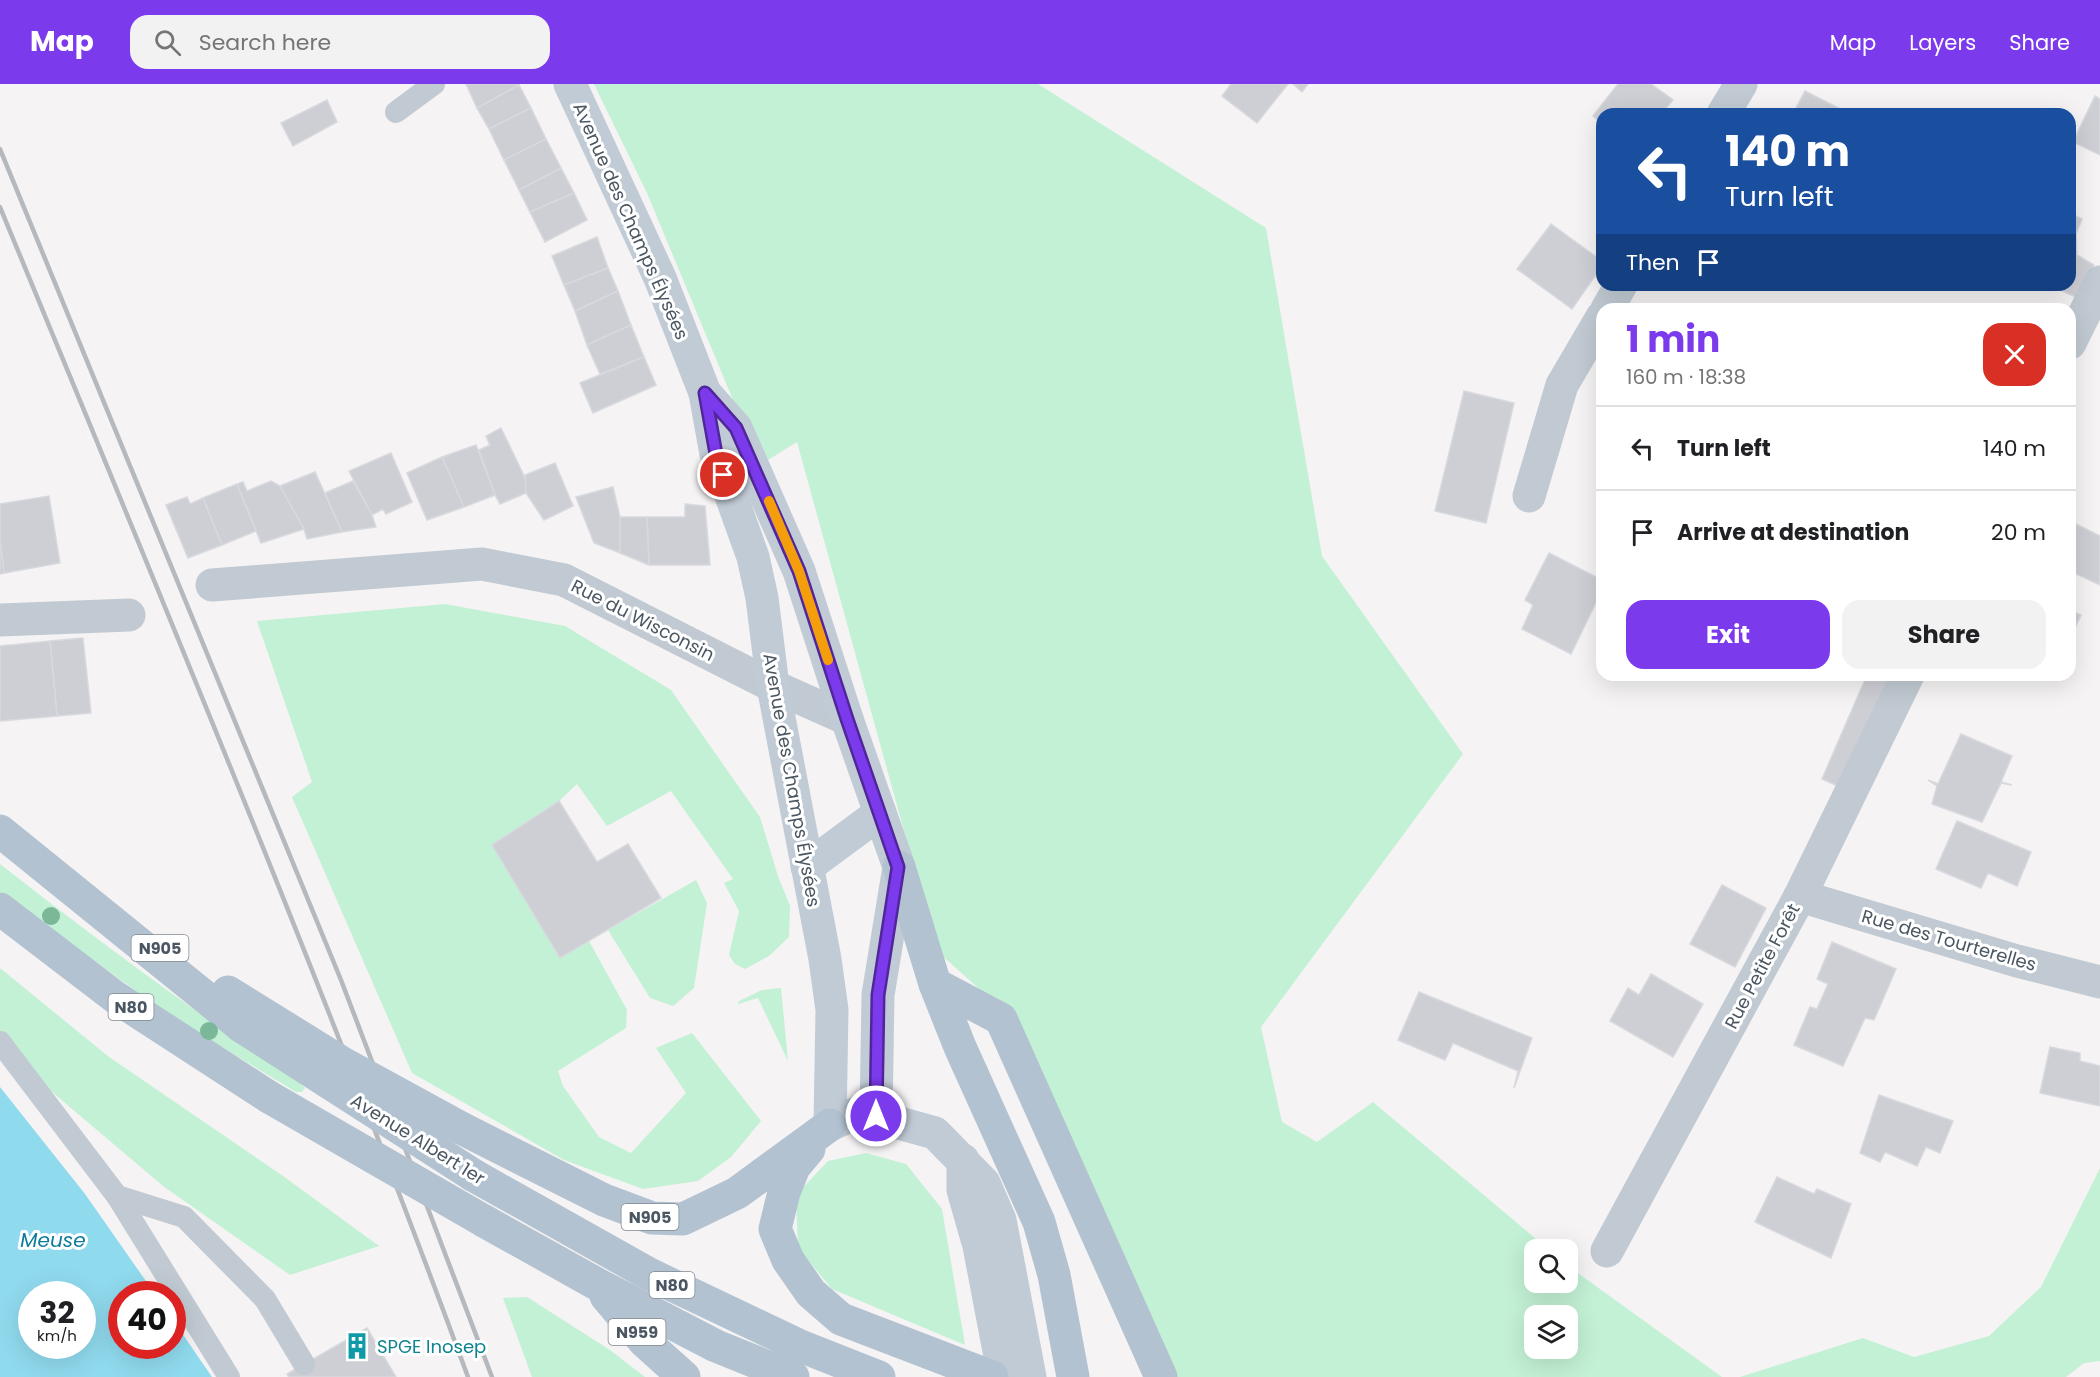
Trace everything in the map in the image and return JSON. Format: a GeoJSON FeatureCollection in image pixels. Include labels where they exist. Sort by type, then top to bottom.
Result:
{"type":"FeatureCollection","features":[{"type":"Feature","properties":{"kind":"main road","name":"Avenue Albert 1er"},"geometry":{"type":"LineString","coordinates":[[0,831],[241,1026],[473,1175],[649,1274],[798,1345],[879,1377]]}},
{"type":"Feature","properties":{"kind":"main road"},"geometry":{"type":"LineString","coordinates":[[898,867],[935,984],[960,1047],[1039,1222],[1054,1275],[1073,1377]]}},
{"type":"Feature","properties":{"kind":"main road","name":"N905"},"geometry":{"type":"LineString","coordinates":[[93,905],[344,1064],[461,1128],[604,1200],[652,1218],[683,1219],[737,1193],[830,1125]]}},
{"type":"Feature","properties":{"kind":"main road","name":"Avenue Albert 1er"},"geometry":{"type":"LineString","coordinates":[[0,909],[115,997],[269,1097],[595,1283]]}},
{"type":"Feature","properties":{"kind":"main road"},"geometry":{"type":"LineString","coordinates":[[935,984],[1001,1019],[1161,1377]]}},
{"type":"Feature","properties":{"kind":"main road"},"geometry":{"type":"LineString","coordinates":[[830,1125],[794,1167],[784,1192],[775,1228],[788,1260],[811,1293],[841,1319],[992,1377]]}},
{"type":"Feature","properties":{"kind":"main road","name":"N959"},"geometry":{"type":"LineString","coordinates":[[595,1283],[645,1342],[684,1377]]}},
{"type":"Feature","properties":{"kind":"main road","name":"N80"},"geometry":{"type":"LineString","coordinates":[[595,1283],[716,1346],[793,1377]]}},
{"type":"Feature","properties":{"kind":"street","name":"Avenue des Champs Élysées"},"geometry":{"type":"LineString","coordinates":[[570,84],[660,278],[705,393],[716,454],[753,557],[762,598],[773,686],[825,959],[832,1010],[830,1125]]}},
{"type":"Feature","properties":{"kind":"street"},"geometry":{"type":"LineString","coordinates":[[1726,108],[1740,84]]}},
{"type":"Feature","properties":{"kind":"street"},"geometry":{"type":"LineString","coordinates":[[2076,331],[2100,282]]}},
{"type":"Feature","properties":{"kind":"street"},"geometry":{"type":"LineString","coordinates":[[1529,496],[1562,385],[1596,327]]}},
{"type":"Feature","properties":{"kind":"street","name":"Avenue des Champs Élysées"},"geometry":{"type":"LineString","coordinates":[[705,393],[736,428],[799,571],[898,867],[878,995],[876,1116]]}},
{"type":"Feature","properties":{"kind":"street","name":"Rue du Wisconsin"},"geometry":{"type":"LineString","coordinates":[[212,585],[482,564],[564,580],[773,686],[847,719]]}},
{"type":"Feature","properties":{"kind":"street"},"geometry":{"type":"LineString","coordinates":[[0,620],[129,615]]}},
{"type":"Feature","properties":{"kind":"street","name":"Rue Petite Forêt"},"geometry":{"type":"LineString","coordinates":[[1607,1251],[1800,896],[1905,681]]}},
{"type":"Feature","properties":{"kind":"street"},"geometry":{"type":"LineString","coordinates":[[807,867],[880,813]]}},
{"type":"Feature","properties":{"kind":"street","name":"Rue des Tourterelles"},"geometry":{"type":"LineString","coordinates":[[1800,896],[2017,962],[2100,981]]}},
{"type":"Feature","properties":{"kind":"street","name":"N905"},"geometry":{"type":"LineString","coordinates":[[830,1125],[859,1112],[935,1133],[984,1183],[1000,1220],[1030,1377]]}},
{"type":"Feature","properties":{"kind":"street"},"geometry":{"type":"LineString","coordinates":[[963,1160],[963,1190],[980,1246],[1004,1377]]}},
{"type":"Feature","properties":{"kind":"street"},"geometry":{"type":"LineString","coordinates":[[1000,1220],[1054,1275]]}},
{"type":"Feature","properties":{"kind":"lane"},"geometry":{"type":"LineString","coordinates":[[396,112],[434,84]]}},
{"type":"Feature","properties":{"kind":"lane"},"geometry":{"type":"LineString","coordinates":[[0,1042],[117,1196],[228,1377]]}},
{"type":"Feature","properties":{"kind":"lane"},"geometry":{"type":"LineString","coordinates":[[117,1196],[184,1217],[265,1299],[304,1364]]}},
{"type":"Feature","properties":{"kind":"green space"},"geometry":{"type":"Polygon","coordinates":[[[594,84],[1038,84],[1266,228],[1322,556],[1463,754],[1261,1027],[1282,1122],[1317,1142],[1373,1102],[1536,1239],[1524,1239],[1524,1293],[1578,1293],[1578,1273],[1722,1377],[1173,1377],[1007,1014],[937,951],[797,442],[760,465],[647,193],[594,84]]]}},
{"type":"Feature","properties":{"kind":"green space"},"geometry":{"type":"Polygon","coordinates":[[[445,604],[565,626],[671,690],[760,817],[790,906],[789,937],[769,956],[745,969],[735,964],[729,955],[739,911],[724,883],[733,879],[671,791],[607,826],[577,784],[559,801],[492,845],[560,958],[589,941],[627,1010],[626,1028],[558,1071],[563,1086],[599,1137],[631,1153],[686,1093],[656,1048],[692,1033],[761,1121],[731,1157],[698,1181],[643,1189],[564,1160],[412,1073],[292,797],[312,782],[257,621],[445,604]]]}},
{"type":"Feature","properties":{"kind":"green space"},"geometry":{"type":"Polygon","coordinates":[[[0,864],[147,976],[305,1088],[302,1092],[296,1092],[169,1015],[0,892],[0,864]]]}},
{"type":"Feature","properties":{"kind":"green space"},"geometry":{"type":"Polygon","coordinates":[[[696,880],[707,903],[694,988],[673,1006],[650,998],[608,930],[696,880]]]}},
{"type":"Feature","properties":{"kind":"green space"},"geometry":{"type":"Polygon","coordinates":[[[0,968],[109,1057],[283,1176],[379,1246],[290,1275],[163,1186],[25,1069],[0,1036],[0,968]]]}},
{"type":"Feature","properties":{"kind":"green space"},"geometry":{"type":"Polygon","coordinates":[[[781,988],[788,1061],[758,998],[738,1004],[739,1001],[762,990],[781,988]]]}},
{"type":"Feature","properties":{"kind":"green space"},"geometry":{"type":"Polygon","coordinates":[[[866,1153],[906,1164],[942,1209],[965,1345],[832,1289],[798,1248],[796,1195],[828,1161],[866,1153]]]}},
{"type":"Feature","properties":{"kind":"green space"},"geometry":{"type":"Polygon","coordinates":[[[2100,1168],[2100,1361],[2084,1363],[2066,1377],[1740,1377],[1863,1338],[1914,1357],[1989,1336],[2041,1287],[2100,1168]]]}},
{"type":"Feature","properties":{"kind":"green space"},"geometry":{"type":"Polygon","coordinates":[[[527,1297],[610,1350],[645,1377],[532,1377],[503,1298],[527,1297]]]}},
{"type":"Feature","properties":{"kind":"water","name":"Meuse"},"geometry":{"type":"Polygon","coordinates":[[[0,1087],[85,1194],[146,1281],[108,1281],[108,1359],[186,1359],[186,1339],[212,1377],[0,1377],[0,1087]]]}},
{"type":"Feature","properties":{"kind":"building"},"geometry":{"type":"Polygon","coordinates":[[[466,84],[519,84],[519,85],[477,108],[466,84]]]}},
{"type":"Feature","properties":{"kind":"building"},"geometry":{"type":"Polygon","coordinates":[[[1231,84],[1288,84],[1257,123],[1222,96],[1231,84]]]}},
{"type":"Feature","properties":{"kind":"building"},"geometry":{"type":"Polygon","coordinates":[[[1293,84],[1308,84],[1302,92],[1293,84]]]}},
{"type":"Feature","properties":{"kind":"building"},"geometry":{"type":"Polygon","coordinates":[[[1618,84],[1651,84],[1673,100],[1666,108],[1599,108],[1618,84]]]}},
{"type":"Feature","properties":{"kind":"building"},"geometry":{"type":"Polygon","coordinates":[[[519,85],[531,108],[489,129],[477,108],[519,85]]]}},
{"type":"Feature","properties":{"kind":"building"},"geometry":{"type":"Polygon","coordinates":[[[1805,91],[1838,108],[1796,108],[1805,91]]]}},
{"type":"Feature","properties":{"kind":"building"},"geometry":{"type":"Polygon","coordinates":[[[2095,96],[2100,99],[2100,155],[2076,143],[2076,136],[2095,96]]]}},
{"type":"Feature","properties":{"kind":"building"},"geometry":{"type":"Polygon","coordinates":[[[327,100],[337,122],[293,146],[281,123],[327,100]]]}},
{"type":"Feature","properties":{"kind":"building"},"geometry":{"type":"Polygon","coordinates":[[[531,108],[546,139],[504,160],[489,129],[531,108]]]}},
{"type":"Feature","properties":{"kind":"building"},"geometry":{"type":"Polygon","coordinates":[[[546,139],[561,168],[519,190],[504,160],[546,139]]]}},
{"type":"Feature","properties":{"kind":"building"},"geometry":{"type":"Polygon","coordinates":[[[561,168],[574,193],[530,212],[519,190],[561,168]]]}},
{"type":"Feature","properties":{"kind":"building"},"geometry":{"type":"Polygon","coordinates":[[[574,193],[587,220],[545,242],[530,212],[574,193]]]}},
{"type":"Feature","properties":{"kind":"building"},"geometry":{"type":"Polygon","coordinates":[[[2076,216],[2082,219],[2076,234],[2076,216]]]}},
{"type":"Feature","properties":{"kind":"building"},"geometry":{"type":"Polygon","coordinates":[[[1551,224],[1596,257],[1596,275],[1572,309],[1517,269],[1551,224]]]}},
{"type":"Feature","properties":{"kind":"building"},"geometry":{"type":"Polygon","coordinates":[[[2076,234],[2077,255],[2094,265],[2078,298],[2062,291],[2076,291],[2076,234]]]}},
{"type":"Feature","properties":{"kind":"building"},"geometry":{"type":"Polygon","coordinates":[[[597,237],[608,268],[564,285],[552,256],[597,237]]]}},
{"type":"Feature","properties":{"kind":"building"},"geometry":{"type":"Polygon","coordinates":[[[608,268],[618,291],[575,311],[564,285],[608,268]]]}},
{"type":"Feature","properties":{"kind":"building"},"geometry":{"type":"Polygon","coordinates":[[[618,291],[631,325],[587,345],[575,311],[618,291]]]}},
{"type":"Feature","properties":{"kind":"building"},"geometry":{"type":"Polygon","coordinates":[[[631,325],[644,357],[600,374],[587,345],[631,325]]]}},
{"type":"Feature","properties":{"kind":"building"},"geometry":{"type":"Polygon","coordinates":[[[644,357],[656,385],[593,413],[580,383],[644,357]]]}},
{"type":"Feature","properties":{"kind":"building"},"geometry":{"type":"Polygon","coordinates":[[[1464,391],[1514,403],[1486,523],[1435,511],[1464,391]]]}},
{"type":"Feature","properties":{"kind":"building"},"geometry":{"type":"Polygon","coordinates":[[[501,428],[527,482],[526,493],[500,504],[479,450],[490,445],[486,436],[501,428]]]}},
{"type":"Feature","properties":{"kind":"building"},"geometry":{"type":"Polygon","coordinates":[[[476,445],[495,495],[464,507],[442,457],[476,445]]]}},
{"type":"Feature","properties":{"kind":"building"},"geometry":{"type":"Polygon","coordinates":[[[391,453],[412,502],[386,514],[383,509],[372,515],[349,471],[391,453]]]}},
{"type":"Feature","properties":{"kind":"building"},"geometry":{"type":"Polygon","coordinates":[[[442,457],[464,507],[427,520],[407,473],[442,457]]]}},
{"type":"Feature","properties":{"kind":"building"},"geometry":{"type":"Polygon","coordinates":[[[555,463],[573,506],[544,520],[526,493],[525,475],[555,463]]]}},
{"type":"Feature","properties":{"kind":"building"},"geometry":{"type":"Polygon","coordinates":[[[315,472],[342,532],[307,539],[304,529],[280,486],[315,472]]]}},
{"type":"Feature","properties":{"kind":"building"},"geometry":{"type":"Polygon","coordinates":[[[271,481],[280,486],[304,529],[261,543],[237,484],[243,482],[247,491],[271,481]]]}},
{"type":"Feature","properties":{"kind":"building"},"geometry":{"type":"Polygon","coordinates":[[[353,481],[376,527],[342,532],[325,493],[353,481]]]}},
{"type":"Feature","properties":{"kind":"building"},"geometry":{"type":"Polygon","coordinates":[[[237,484],[256,531],[222,545],[203,498],[237,484]]]}},
{"type":"Feature","properties":{"kind":"building"},"geometry":{"type":"Polygon","coordinates":[[[613,487],[620,517],[620,553],[594,543],[576,497],[613,487]]]}},
{"type":"Feature","properties":{"kind":"building"},"geometry":{"type":"Polygon","coordinates":[[[49,496],[60,563],[4,573],[0,540],[0,504],[49,496]]]}},
{"type":"Feature","properties":{"kind":"building"},"geometry":{"type":"Polygon","coordinates":[[[187,497],[190,504],[203,498],[222,545],[188,558],[166,505],[187,497]]]}},
{"type":"Feature","properties":{"kind":"building"},"geometry":{"type":"Polygon","coordinates":[[[685,504],[705,506],[710,565],[649,565],[647,517],[685,517],[685,504]]]}},
{"type":"Feature","properties":{"kind":"building"},"geometry":{"type":"Polygon","coordinates":[[[620,517],[647,517],[649,565],[620,553],[620,517]]]}},
{"type":"Feature","properties":{"kind":"building"},"geometry":{"type":"Polygon","coordinates":[[[2076,524],[2100,536],[2100,585],[2076,574],[2076,524]]]}},
{"type":"Feature","properties":{"kind":"building"},"geometry":{"type":"Polygon","coordinates":[[[0,540],[4,573],[0,574],[0,540]]]}},
{"type":"Feature","properties":{"kind":"building"},"geometry":{"type":"Polygon","coordinates":[[[1549,553],[1596,577],[1596,602],[1571,654],[1522,629],[1533,605],[1525,600],[1549,553]]]}},
{"type":"Feature","properties":{"kind":"building"},"geometry":{"type":"Polygon","coordinates":[[[2076,613],[2081,615],[2076,625],[2076,613]]]}},
{"type":"Feature","properties":{"kind":"building"},"geometry":{"type":"Polygon","coordinates":[[[83,638],[91,713],[57,716],[50,641],[83,638]]]}},
{"type":"Feature","properties":{"kind":"building"},"geometry":{"type":"Polygon","coordinates":[[[50,641],[57,716],[0,721],[0,646],[50,641]]]}},
{"type":"Feature","properties":{"kind":"building"},"geometry":{"type":"Polygon","coordinates":[[[1864,681],[1896,681],[1847,790],[1822,779],[1864,681]]]}},
{"type":"Feature","properties":{"kind":"building"},"geometry":{"type":"Polygon","coordinates":[[[1961,734],[2012,756],[2001,782],[2012,785],[2001,783],[1982,822],[1932,804],[1937,786],[1928,780],[1938,784],[1961,734]]]}},
{"type":"Feature","properties":{"kind":"building"},"geometry":{"type":"Polygon","coordinates":[[[559,801],[597,862],[628,844],[661,898],[560,958],[492,845],[559,801]]]}},
{"type":"Feature","properties":{"kind":"building"},"geometry":{"type":"Polygon","coordinates":[[[1957,821],[2031,852],[2017,886],[1988,873],[1981,888],[1936,869],[1957,821]]]}},
{"type":"Feature","properties":{"kind":"building"},"geometry":{"type":"Polygon","coordinates":[[[1722,885],[1766,908],[1735,967],[1690,944],[1722,885]]]}},
{"type":"Feature","properties":{"kind":"building"},"geometry":{"type":"Polygon","coordinates":[[[1832,942],[1896,969],[1874,1020],[1865,1018],[1843,1066],[1794,1045],[1810,1007],[1817,1009],[1828,984],[1817,979],[1832,942]]]}},
{"type":"Feature","properties":{"kind":"building"},"geometry":{"type":"Polygon","coordinates":[[[1651,974],[1703,1004],[1673,1057],[1610,1021],[1628,988],[1639,995],[1651,974]]]}},
{"type":"Feature","properties":{"kind":"building"},"geometry":{"type":"Polygon","coordinates":[[[1419,992],[1532,1038],[1514,1088],[1518,1071],[1453,1043],[1445,1060],[1398,1040],[1419,992]]]}},
{"type":"Feature","properties":{"kind":"building"},"geometry":{"type":"Polygon","coordinates":[[[2050,1047],[2080,1053],[2080,1061],[2100,1066],[2100,1106],[2040,1093],[2050,1047]]]}},
{"type":"Feature","properties":{"kind":"building"},"geometry":{"type":"Polygon","coordinates":[[[1879,1095],[1953,1121],[1940,1153],[1926,1147],[1917,1166],[1885,1152],[1880,1162],[1860,1153],[1879,1095]]]}},
{"type":"Feature","properties":{"kind":"building"},"geometry":{"type":"Polygon","coordinates":[[[1777,1177],[1814,1194],[1817,1189],[1851,1204],[1831,1258],[1755,1222],[1777,1177]]]}},
{"type":"Feature","properties":{"kind":"building","name":"SPGE Inosep"},"geometry":{"type":"Polygon","coordinates":[[[367,1328],[396,1377],[289,1377],[287,1374],[367,1328]]]}},
{"type":"Feature","properties":{"kind":"railway"},"geometry":{"type":"LineString","coordinates":[[0,149],[341,980],[492,1377]]}},
{"type":"Feature","properties":{"kind":"railway"},"geometry":{"type":"LineString","coordinates":[[0,207],[298,936],[468,1377]]}},
{"type":"Feature","properties":{"kind":"slow traffic"},"geometry":{"type":"LineString","coordinates":[[769,501],[799,571],[828,660]]}},
{"type":"Feature","properties":{"kind":"place","name":"SPGE Inosep"},"geometry":{"type":"Point","coordinates":[357,1346]}},
{"type":"Feature","properties":{"kind":"route"},"geometry":{"type":"LineString","coordinates":[[723,475],[716,454],[705,393],[736,428],[799,571],[898,867],[878,995],[876,1116]]}}]}
